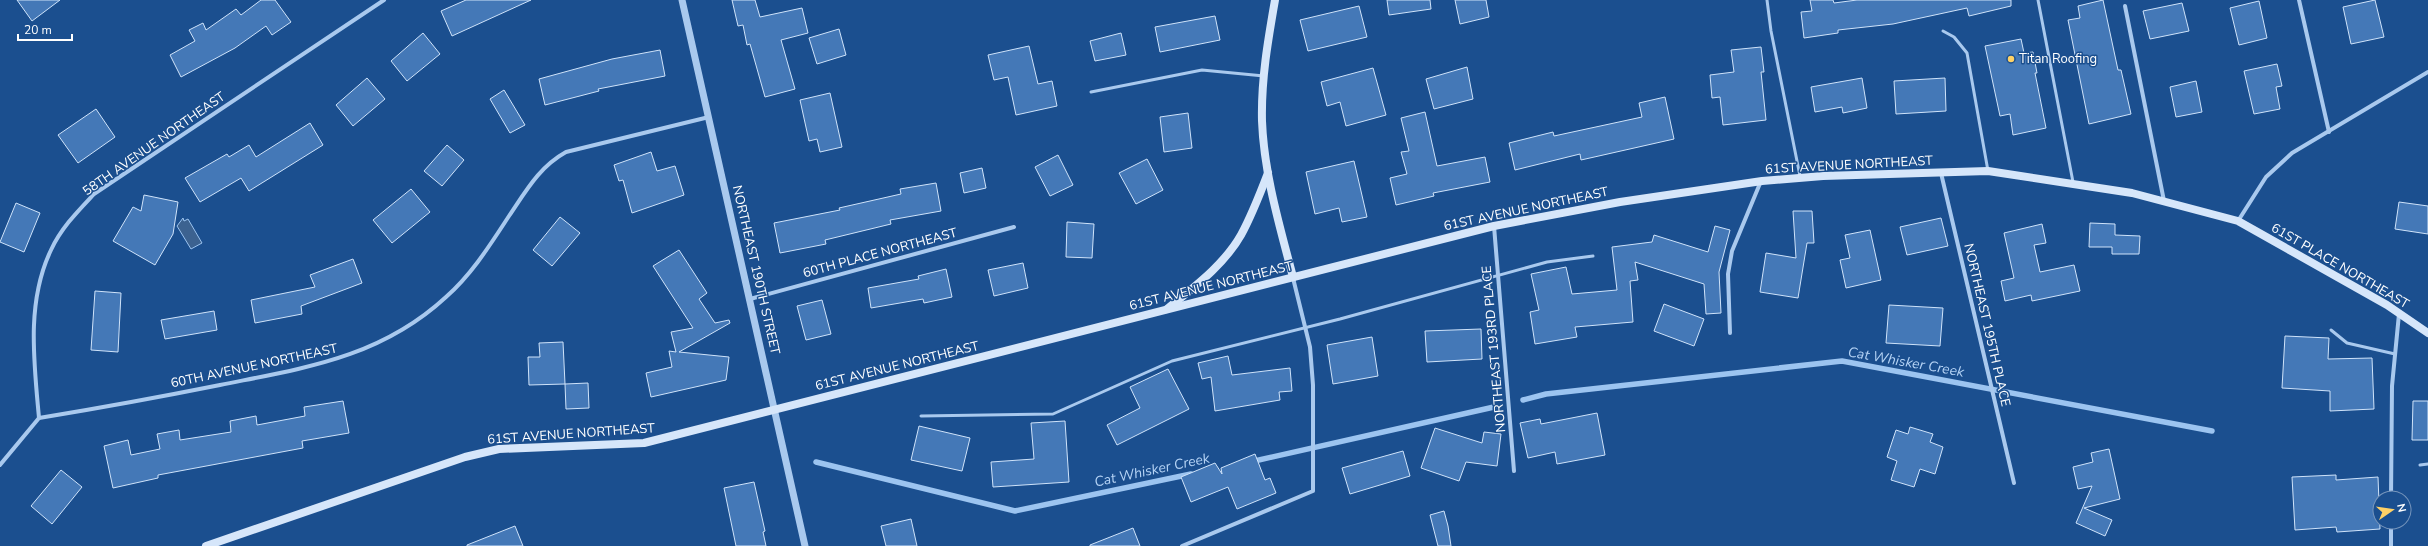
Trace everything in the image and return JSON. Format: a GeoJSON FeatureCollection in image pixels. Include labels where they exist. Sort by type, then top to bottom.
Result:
{"type":"FeatureCollection","features":[{"type":"Feature","properties":{"kind":"main road"},"geometry":{"type":"LineString","coordinates":[[1275,0],[1264,76],[1262,122],[1268,172],[1293,277]]}},
{"type":"Feature","properties":{"kind":"main road","name":"61ST AVENUE NORTHEAST"},"geometry":{"type":"LineString","coordinates":[[206,546],[464,457],[499,449],[644,443],[1494,226],[1620,202],[1762,181],[1800,178],[1988,171],[2132,193],[2238,221]]}},
{"type":"Feature","properties":{"kind":"main road"},"geometry":{"type":"LineString","coordinates":[[1165,311],[1200,282],[1227,255],[1240,236],[1254,208],[1268,172]]}},
{"type":"Feature","properties":{"kind":"main road","name":"61ST PLACE NORTHEAST"},"geometry":{"type":"LineString","coordinates":[[2238,221],[2399,314],[2428,333]]}},
{"type":"Feature","properties":{"kind":"street","name":"58TH AVENUE NORTHEAST"},"geometry":{"type":"LineString","coordinates":[[39,418],[33,332],[39,285],[51,249],[71,218],[94,194],[384,0]]}},
{"type":"Feature","properties":{"kind":"street","name":"NORTHEAST 190TH STREET"},"geometry":{"type":"LineString","coordinates":[[682,0],[805,546]]}},
{"type":"Feature","properties":{"kind":"street"},"geometry":{"type":"LineString","coordinates":[[2299,0],[2329,132]]}},
{"type":"Feature","properties":{"kind":"street"},"geometry":{"type":"LineString","coordinates":[[2125,6],[2164,201]]}},
{"type":"Feature","properties":{"kind":"street"},"geometry":{"type":"LineString","coordinates":[[2238,221],[2266,177],[2292,153],[2428,72]]}},
{"type":"Feature","properties":{"kind":"street","name":"60TH AVENUE NORTHEAST"},"geometry":{"type":"LineString","coordinates":[[39,418],[126,404],[329,362],[358,353],[398,333],[446,298],[483,257],[538,173],[552,160],[566,152],[709,116]]}},
{"type":"Feature","properties":{"kind":"street","name":"NORTHEAST 195TH PLACE"},"geometry":{"type":"LineString","coordinates":[[1941,172],[2014,483]]}},
{"type":"Feature","properties":{"kind":"street"},"geometry":{"type":"LineString","coordinates":[[1730,333],[1728,274],[1732,251],[1762,181]]}},
{"type":"Feature","properties":{"kind":"street","name":"NORTHEAST 193RD PLACE"},"geometry":{"type":"LineString","coordinates":[[1494,226],[1514,471]]}},
{"type":"Feature","properties":{"kind":"street","name":"60TH PLACE NORTHEAST"},"geometry":{"type":"LineString","coordinates":[[750,299],[1014,227]]}},
{"type":"Feature","properties":{"kind":"street"},"geometry":{"type":"LineString","coordinates":[[1182,546],[1313,491],[1313,385],[1310,347],[1293,277]]}},
{"type":"Feature","properties":{"kind":"street"},"geometry":{"type":"LineString","coordinates":[[2391,490],[2392,386],[2399,314]]}},
{"type":"Feature","properties":{"kind":"street"},"geometry":{"type":"LineString","coordinates":[[0,465],[39,418]]}},
{"type":"Feature","properties":{"kind":"street"},"geometry":{"type":"LineString","coordinates":[[2391,530],[2391,546]]}},
{"type":"Feature","properties":{"kind":"lane"},"geometry":{"type":"LineString","coordinates":[[1767,0],[1771,31],[1800,178]]}},
{"type":"Feature","properties":{"kind":"lane"},"geometry":{"type":"LineString","coordinates":[[2038,0],[2073,184]]}},
{"type":"Feature","properties":{"kind":"lane"},"geometry":{"type":"LineString","coordinates":[[1943,31],[1954,37],[1967,53],[1988,171]]}},
{"type":"Feature","properties":{"kind":"lane"},"geometry":{"type":"LineString","coordinates":[[1091,92],[1202,70],[1264,76]]}},
{"type":"Feature","properties":{"kind":"lane"},"geometry":{"type":"LineString","coordinates":[[921,416],[1052,414],[1172,361],[1305,329],[1546,262],[1593,256]]}},
{"type":"Feature","properties":{"kind":"lane"},"geometry":{"type":"LineString","coordinates":[[2331,330],[2347,343],[2395,354]]}},
{"type":"Feature","properties":{"kind":"lane"},"geometry":{"type":"LineString","coordinates":[[2420,465],[2428,464]]}},
{"type":"Feature","properties":{"kind":"water"},"geometry":{"type":"Polygon","coordinates":[[[183,218],[184,221],[188,219],[202,243],[191,249],[177,226],[183,218]]]}},
{"type":"Feature","properties":{"kind":"building"},"geometry":{"type":"Polygon","coordinates":[[[17,0],[60,0],[32,21],[17,0]]]}},
{"type":"Feature","properties":{"kind":"building"},"geometry":{"type":"Polygon","coordinates":[[[261,0],[275,0],[291,22],[272,35],[266,26],[235,48],[181,77],[170,55],[195,41],[189,30],[203,23],[206,30],[236,9],[241,15],[261,0]]]}},
{"type":"Feature","properties":{"kind":"building"},"geometry":{"type":"Polygon","coordinates":[[[466,0],[531,0],[452,36],[441,11],[466,0]]]}},
{"type":"Feature","properties":{"kind":"building"},"geometry":{"type":"Polygon","coordinates":[[[732,0],[755,0],[760,17],[802,8],[808,33],[781,40],[795,89],[765,97],[750,44],[747,45],[743,25],[738,26],[732,0]]]}},
{"type":"Feature","properties":{"kind":"building"},"geometry":{"type":"Polygon","coordinates":[[[1387,0],[1430,0],[1431,9],[1389,15],[1387,0]]]}},
{"type":"Feature","properties":{"kind":"building"},"geometry":{"type":"Polygon","coordinates":[[[1455,0],[1486,0],[1489,17],[1460,24],[1455,0]]]}},
{"type":"Feature","properties":{"kind":"building"},"geometry":{"type":"Polygon","coordinates":[[[1810,0],[1833,0],[1834,3],[1857,0],[2011,0],[2011,6],[1969,16],[1967,8],[1893,24],[1838,30],[1838,33],[1804,38],[1801,12],[1812,11],[1810,0]]]}},
{"type":"Feature","properties":{"kind":"building"},"geometry":{"type":"Polygon","coordinates":[[[2103,0],[2118,70],[2121,70],[2131,114],[2089,124],[2068,20],[2080,18],[2078,6],[2103,0]]]}},
{"type":"Feature","properties":{"kind":"building"},"geometry":{"type":"Polygon","coordinates":[[[2375,0],[2384,37],[2351,44],[2343,7],[2375,0]]]}},
{"type":"Feature","properties":{"kind":"building"},"geometry":{"type":"Polygon","coordinates":[[[2259,1],[2267,38],[2239,45],[2230,8],[2259,1]]]}},
{"type":"Feature","properties":{"kind":"building"},"geometry":{"type":"Polygon","coordinates":[[[2182,3],[2189,31],[2150,39],[2143,11],[2182,3]]]}},
{"type":"Feature","properties":{"kind":"building"},"geometry":{"type":"Polygon","coordinates":[[[1359,6],[1367,37],[1308,51],[1300,20],[1359,6]]]}},
{"type":"Feature","properties":{"kind":"building"},"geometry":{"type":"Polygon","coordinates":[[[1215,16],[1220,40],[1160,52],[1155,27],[1215,16]]]}},
{"type":"Feature","properties":{"kind":"building"},"geometry":{"type":"Polygon","coordinates":[[[839,29],[846,55],[817,64],[809,38],[839,29]]]}},
{"type":"Feature","properties":{"kind":"building"},"geometry":{"type":"Polygon","coordinates":[[[423,33],[440,54],[407,81],[391,61],[423,33]]]}},
{"type":"Feature","properties":{"kind":"building"},"geometry":{"type":"Polygon","coordinates":[[[1121,33],[1126,55],[1095,61],[1090,41],[1121,33]]]}},
{"type":"Feature","properties":{"kind":"building"},"geometry":{"type":"Polygon","coordinates":[[[2021,39],[2024,53],[2033,52],[2037,73],[2035,73],[2046,128],[2013,135],[2010,114],[2000,116],[1985,46],[2021,39]]]}},
{"type":"Feature","properties":{"kind":"building"},"geometry":{"type":"Polygon","coordinates":[[[1029,46],[1038,84],[1052,81],[1057,106],[1016,115],[1008,77],[994,80],[988,55],[1029,46]]]}},
{"type":"Feature","properties":{"kind":"building"},"geometry":{"type":"Polygon","coordinates":[[[1761,47],[1764,72],[1761,72],[1766,120],[1723,125],[1720,97],[1712,98],[1710,75],[1734,72],[1731,50],[1761,47]]]}},
{"type":"Feature","properties":{"kind":"building"},"geometry":{"type":"Polygon","coordinates":[[[660,50],[665,76],[598,89],[599,91],[545,105],[539,79],[612,59],[660,50]]]}},
{"type":"Feature","properties":{"kind":"building"},"geometry":{"type":"Polygon","coordinates":[[[2277,64],[2282,86],[2276,87],[2280,109],[2254,114],[2244,71],[2277,64]]]}},
{"type":"Feature","properties":{"kind":"building"},"geometry":{"type":"Polygon","coordinates":[[[1467,67],[1473,99],[1434,109],[1426,79],[1467,67]]]}},
{"type":"Feature","properties":{"kind":"building"},"geometry":{"type":"Polygon","coordinates":[[[1373,68],[1386,115],[1346,126],[1340,102],[1327,106],[1321,82],[1373,68]]]}},
{"type":"Feature","properties":{"kind":"building"},"geometry":{"type":"Polygon","coordinates":[[[367,78],[385,99],[353,126],[336,105],[367,78]]]}},
{"type":"Feature","properties":{"kind":"building"},"geometry":{"type":"Polygon","coordinates":[[[1862,78],[1867,108],[1843,113],[1842,107],[1815,112],[1811,87],[1862,78]]]}},
{"type":"Feature","properties":{"kind":"building"},"geometry":{"type":"Polygon","coordinates":[[[1945,78],[1946,111],[1896,114],[1894,81],[1945,78]]]}},
{"type":"Feature","properties":{"kind":"building"},"geometry":{"type":"Polygon","coordinates":[[[2196,81],[2202,112],[2176,117],[2170,87],[2196,81]]]}},
{"type":"Feature","properties":{"kind":"building"},"geometry":{"type":"Polygon","coordinates":[[[504,90],[525,125],[510,133],[490,99],[504,90]]]}},
{"type":"Feature","properties":{"kind":"building"},"geometry":{"type":"Polygon","coordinates":[[[830,93],[842,147],[820,152],[817,139],[809,141],[800,100],[830,93]]]}},
{"type":"Feature","properties":{"kind":"building"},"geometry":{"type":"Polygon","coordinates":[[[1665,97],[1674,139],[1581,160],[1580,154],[1515,170],[1509,143],[1553,132],[1554,136],[1642,117],[1639,103],[1665,97]]]}},
{"type":"Feature","properties":{"kind":"building"},"geometry":{"type":"Polygon","coordinates":[[[96,109],[115,137],[78,163],[58,135],[96,109]]]}},
{"type":"Feature","properties":{"kind":"building"},"geometry":{"type":"Polygon","coordinates":[[[1425,112],[1437,166],[1485,157],[1490,182],[1433,193],[1434,196],[1396,205],[1390,178],[1407,174],[1401,152],[1409,151],[1401,118],[1425,112]]]}},
{"type":"Feature","properties":{"kind":"building"},"geometry":{"type":"Polygon","coordinates":[[[1188,113],[1192,148],[1164,152],[1160,117],[1188,113]]]}},
{"type":"Feature","properties":{"kind":"building"},"geometry":{"type":"Polygon","coordinates":[[[310,123],[323,145],[249,191],[241,178],[200,202],[185,178],[227,154],[229,157],[249,145],[256,157],[310,123]]]}},
{"type":"Feature","properties":{"kind":"building"},"geometry":{"type":"Polygon","coordinates":[[[447,145],[464,160],[442,186],[424,171],[447,145]]]}},
{"type":"Feature","properties":{"kind":"building"},"geometry":{"type":"Polygon","coordinates":[[[651,152],[657,171],[675,166],[684,195],[632,213],[623,180],[619,181],[614,165],[651,152]]]}},
{"type":"Feature","properties":{"kind":"building"},"geometry":{"type":"Polygon","coordinates":[[[1058,155],[1073,185],[1050,196],[1035,167],[1058,155]]]}},
{"type":"Feature","properties":{"kind":"building"},"geometry":{"type":"Polygon","coordinates":[[[1147,159],[1163,190],[1136,204],[1119,173],[1147,159]]]}},
{"type":"Feature","properties":{"kind":"building"},"geometry":{"type":"Polygon","coordinates":[[[1354,161],[1367,217],[1342,222],[1339,208],[1315,214],[1306,172],[1354,161]]]}},
{"type":"Feature","properties":{"kind":"building"},"geometry":{"type":"Polygon","coordinates":[[[982,168],[986,188],[964,193],[960,173],[982,168]]]}},
{"type":"Feature","properties":{"kind":"building"},"geometry":{"type":"Polygon","coordinates":[[[936,183],[941,211],[890,220],[891,224],[825,240],[826,244],[780,253],[774,223],[840,210],[839,208],[901,194],[900,189],[936,183]]]}},
{"type":"Feature","properties":{"kind":"building"},"geometry":{"type":"Polygon","coordinates":[[[411,189],[430,212],[392,243],[373,220],[411,189]]]}},
{"type":"Feature","properties":{"kind":"building"},"geometry":{"type":"Polygon","coordinates":[[[144,195],[178,202],[173,234],[155,265],[113,241],[133,207],[141,211],[144,195]]]}},
{"type":"Feature","properties":{"kind":"building"},"geometry":{"type":"Polygon","coordinates":[[[2399,202],[2428,206],[2428,234],[2395,229],[2399,202]]]}},
{"type":"Feature","properties":{"kind":"building"},"geometry":{"type":"Polygon","coordinates":[[[16,203],[40,213],[24,252],[0,242],[16,203]]]}},
{"type":"Feature","properties":{"kind":"building"},"geometry":{"type":"Polygon","coordinates":[[[1793,211],[1812,211],[1814,243],[1807,243],[1798,298],[1760,292],[1766,253],[1796,258],[1793,211]]]}},
{"type":"Feature","properties":{"kind":"building"},"geometry":{"type":"Polygon","coordinates":[[[560,217],[580,233],[552,266],[533,250],[560,217]]]}},
{"type":"Feature","properties":{"kind":"building"},"geometry":{"type":"Polygon","coordinates":[[[1941,218],[1948,246],[1907,255],[1900,227],[1941,218]]]}},
{"type":"Feature","properties":{"kind":"building"},"geometry":{"type":"Polygon","coordinates":[[[1067,222],[1094,224],[1092,258],[1066,257],[1067,222]]]}},
{"type":"Feature","properties":{"kind":"building"},"geometry":{"type":"Polygon","coordinates":[[[2090,223],[2115,224],[2115,235],[2140,236],[2139,254],[2112,254],[2112,247],[2089,247],[2090,223]]]}},
{"type":"Feature","properties":{"kind":"building"},"geometry":{"type":"Polygon","coordinates":[[[2042,224],[2046,243],[2034,245],[2040,272],[2074,265],[2080,291],[2032,301],[2031,295],[2005,301],[2001,281],[2014,278],[2004,233],[2042,224]]]}},
{"type":"Feature","properties":{"kind":"building"},"geometry":{"type":"Polygon","coordinates":[[[1715,226],[1730,230],[1719,272],[1721,313],[1706,314],[1704,284],[1635,262],[1638,280],[1630,281],[1633,322],[1575,327],[1577,337],[1535,344],[1530,312],[1539,310],[1531,274],[1566,267],[1572,294],[1617,290],[1612,247],[1652,242],[1654,235],[1708,252],[1715,226]]]}},
{"type":"Feature","properties":{"kind":"building"},"geometry":{"type":"Polygon","coordinates":[[[1870,230],[1881,280],[1846,288],[1840,260],[1850,258],[1845,235],[1870,230]]]}},
{"type":"Feature","properties":{"kind":"building"},"geometry":{"type":"Polygon","coordinates":[[[679,250],[707,293],[699,299],[715,323],[729,320],[730,323],[679,352],[729,357],[726,380],[651,397],[646,373],[672,367],[669,351],[676,352],[671,332],[693,328],[653,266],[679,250]]]}},
{"type":"Feature","properties":{"kind":"building"},"geometry":{"type":"Polygon","coordinates":[[[353,259],[362,283],[301,306],[302,314],[255,323],[251,300],[315,287],[310,275],[353,259]]]}},
{"type":"Feature","properties":{"kind":"building"},"geometry":{"type":"Polygon","coordinates":[[[1023,263],[1028,288],[994,296],[988,270],[1023,263]]]}},
{"type":"Feature","properties":{"kind":"building"},"geometry":{"type":"Polygon","coordinates":[[[946,269],[952,297],[924,303],[923,299],[871,308],[868,288],[919,279],[918,276],[946,269]]]}},
{"type":"Feature","properties":{"kind":"building"},"geometry":{"type":"Polygon","coordinates":[[[95,291],[121,293],[118,352],[91,350],[95,291]]]}},
{"type":"Feature","properties":{"kind":"building"},"geometry":{"type":"Polygon","coordinates":[[[822,300],[831,334],[806,340],[797,306],[822,300]]]}},
{"type":"Feature","properties":{"kind":"building"},"geometry":{"type":"Polygon","coordinates":[[[1664,304],[1704,319],[1694,346],[1654,331],[1664,304]]]}},
{"type":"Feature","properties":{"kind":"building"},"geometry":{"type":"Polygon","coordinates":[[[1889,305],[1943,308],[1940,346],[1886,343],[1889,305]]]}},
{"type":"Feature","properties":{"kind":"building"},"geometry":{"type":"Polygon","coordinates":[[[214,311],[217,330],[165,339],[161,320],[214,311]]]}},
{"type":"Feature","properties":{"kind":"building"},"geometry":{"type":"Polygon","coordinates":[[[1481,329],[1482,359],[1427,362],[1425,331],[1481,329]]]}},
{"type":"Feature","properties":{"kind":"building"},"geometry":{"type":"Polygon","coordinates":[[[2285,336],[2329,338],[2328,359],[2372,358],[2374,409],[2330,411],[2330,391],[2282,388],[2285,336]]]}},
{"type":"Feature","properties":{"kind":"building"},"geometry":{"type":"Polygon","coordinates":[[[1372,337],[1378,376],[1333,384],[1327,345],[1372,337]]]}},
{"type":"Feature","properties":{"kind":"building"},"geometry":{"type":"Polygon","coordinates":[[[563,342],[565,384],[529,385],[528,357],[540,357],[539,343],[563,342]]]}},
{"type":"Feature","properties":{"kind":"building"},"geometry":{"type":"Polygon","coordinates":[[[1228,356],[1232,375],[1290,368],[1292,391],[1279,392],[1280,400],[1215,411],[1211,377],[1202,379],[1198,363],[1228,356]]]}},
{"type":"Feature","properties":{"kind":"building"},"geometry":{"type":"Polygon","coordinates":[[[1168,369],[1189,409],[1117,445],[1107,425],[1140,408],[1130,387],[1168,369]]]}},
{"type":"Feature","properties":{"kind":"building"},"geometry":{"type":"Polygon","coordinates":[[[588,383],[589,408],[566,409],[565,384],[588,383]]]}},
{"type":"Feature","properties":{"kind":"building"},"geometry":{"type":"Polygon","coordinates":[[[343,401],[349,433],[302,441],[303,448],[158,475],[158,478],[113,488],[104,446],[128,440],[131,455],[160,449],[157,434],[179,430],[180,440],[231,432],[230,421],[256,416],[257,425],[305,416],[304,407],[343,401]]]}},
{"type":"Feature","properties":{"kind":"building"},"geometry":{"type":"Polygon","coordinates":[[[2413,401],[2428,401],[2428,440],[2412,440],[2413,401]]]}},
{"type":"Feature","properties":{"kind":"building"},"geometry":{"type":"Polygon","coordinates":[[[1597,413],[1605,455],[1557,464],[1555,452],[1528,458],[1520,423],[1540,419],[1541,424],[1597,413]]]}},
{"type":"Feature","properties":{"kind":"building"},"geometry":{"type":"Polygon","coordinates":[[[1065,421],[1069,482],[993,487],[991,462],[1034,459],[1031,423],[1065,421]]]}},
{"type":"Feature","properties":{"kind":"building"},"geometry":{"type":"Polygon","coordinates":[[[919,426],[970,438],[962,471],[911,460],[919,426]]]}},
{"type":"Feature","properties":{"kind":"building"},"geometry":{"type":"Polygon","coordinates":[[[1910,427],[1933,434],[1930,442],[1943,447],[1935,474],[1920,469],[1914,487],[1891,480],[1897,461],[1887,457],[1896,430],[1908,434],[1910,427]]]}},
{"type":"Feature","properties":{"kind":"building"},"geometry":{"type":"Polygon","coordinates":[[[1435,428],[1482,443],[1484,432],[1501,434],[1497,466],[1466,462],[1459,481],[1421,468],[1435,428]]]}},
{"type":"Feature","properties":{"kind":"building"},"geometry":{"type":"Polygon","coordinates":[[[2109,449],[2120,499],[2084,508],[2112,520],[2105,536],[2076,523],[2092,486],[2078,489],[2073,467],[2093,462],[2091,453],[2109,449]]]}},
{"type":"Feature","properties":{"kind":"building"},"geometry":{"type":"Polygon","coordinates":[[[1403,451],[1410,476],[1350,494],[1342,468],[1403,451]]]}},
{"type":"Feature","properties":{"kind":"building"},"geometry":{"type":"Polygon","coordinates":[[[1255,454],[1265,480],[1270,478],[1276,493],[1237,509],[1228,487],[1191,502],[1181,477],[1215,463],[1222,474],[1221,468],[1255,454]]]}},
{"type":"Feature","properties":{"kind":"building"},"geometry":{"type":"Polygon","coordinates":[[[61,470],[82,487],[52,524],[31,506],[61,470]]]}},
{"type":"Feature","properties":{"kind":"building"},"geometry":{"type":"Polygon","coordinates":[[[2336,475],[2336,480],[2378,477],[2378,490],[2372,490],[2372,530],[2337,532],[2336,527],[2295,530],[2292,477],[2336,475]]]}},
{"type":"Feature","properties":{"kind":"building"},"geometry":{"type":"Polygon","coordinates":[[[754,482],[765,531],[763,532],[766,546],[736,546],[724,488],[754,482]]]}},
{"type":"Feature","properties":{"kind":"building"},"geometry":{"type":"Polygon","coordinates":[[[1444,511],[1451,546],[1438,546],[1430,515],[1444,511]]]}},
{"type":"Feature","properties":{"kind":"building"},"geometry":{"type":"Polygon","coordinates":[[[911,519],[917,546],[886,546],[881,526],[911,519]]]}},
{"type":"Feature","properties":{"kind":"building"},"geometry":{"type":"Polygon","coordinates":[[[515,526],[523,546],[467,546],[467,545],[515,526]]]}},
{"type":"Feature","properties":{"kind":"building"},"geometry":{"type":"Polygon","coordinates":[[[1133,528],[1140,546],[1090,546],[1090,545],[1133,528]]]}},
{"type":"Feature","properties":{"kind":"waterway","name":"Cat Whisker Creek"},"geometry":{"type":"LineString","coordinates":[[1523,400],[1546,394],[1842,361],[2212,431]]}},
{"type":"Feature","properties":{"kind":"waterway","name":"Cat Whisker Creek"},"geometry":{"type":"LineString","coordinates":[[1250,462],[1494,407]]}},
{"type":"Feature","properties":{"kind":"waterway","name":"Cat Whisker Creek"},"geometry":{"type":"LineString","coordinates":[[816,462],[1015,511],[1191,474]]}},
{"type":"Feature","properties":{"kind":"place","name":"Titan Roofing"},"geometry":{"type":"Point","coordinates":[2011,59]}}]}
